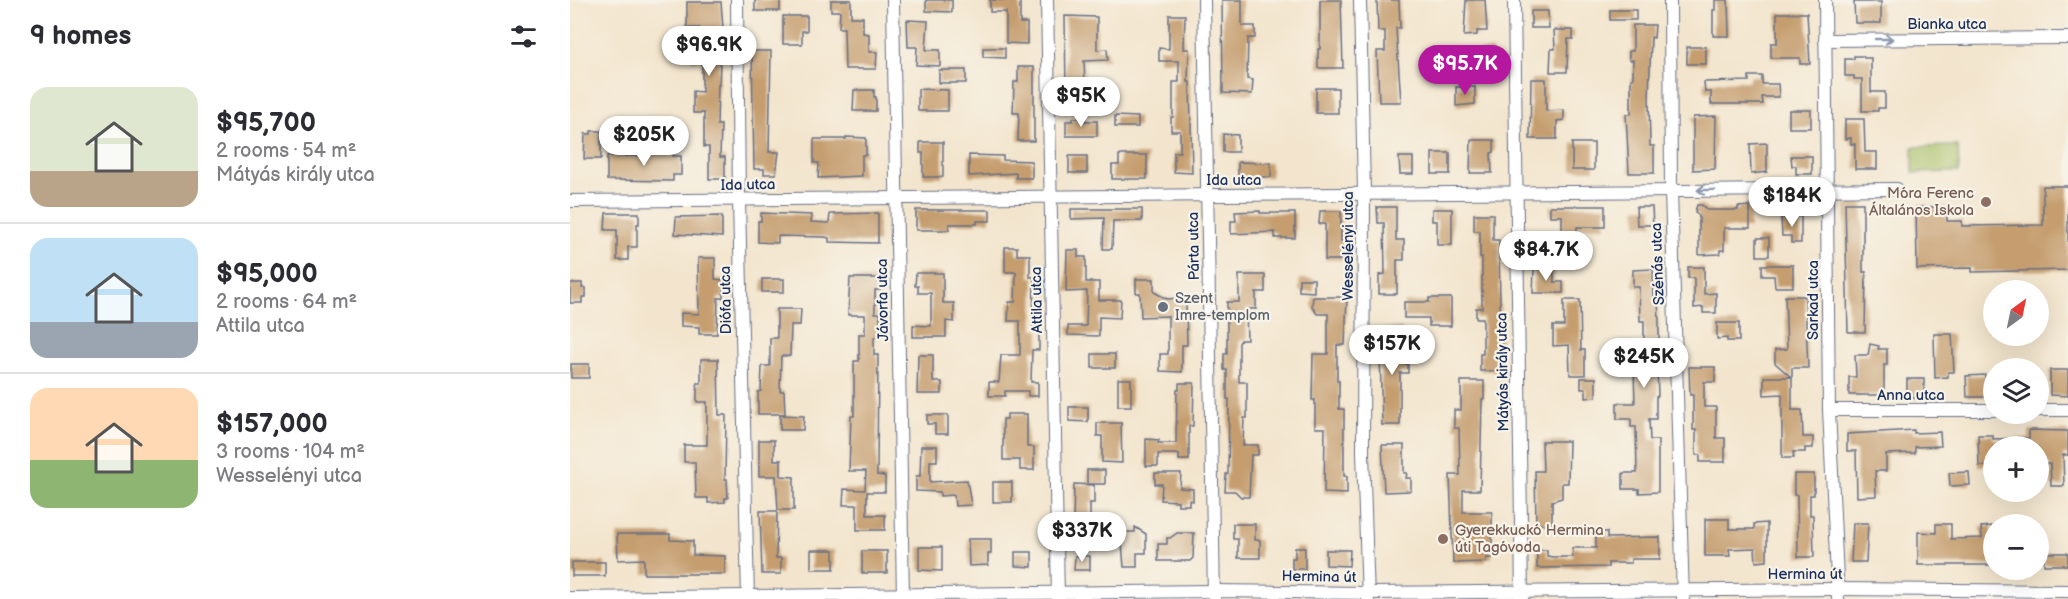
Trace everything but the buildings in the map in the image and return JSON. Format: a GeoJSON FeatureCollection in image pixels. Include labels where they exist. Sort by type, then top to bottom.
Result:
{"type":"FeatureCollection","features":[{"type":"Feature","properties":{"kind":"street","name":"Diófa utca"},"geometry":{"type":"LineString","coordinates":[[737,0],[748,598]]}},
{"type":"Feature","properties":{"kind":"street","name":"Jávorfa utca"},"geometry":{"type":"LineString","coordinates":[[893,0],[903,596]]}},
{"type":"Feature","properties":{"kind":"street","name":"Attila utca"},"geometry":{"type":"LineString","coordinates":[[1047,0],[1058,596]]}},
{"type":"Feature","properties":{"kind":"street","name":"Párta utca"},"geometry":{"type":"LineString","coordinates":[[1204,0],[1214,595]]}},
{"type":"Feature","properties":{"kind":"street","name":"Wesselényi utca"},"geometry":{"type":"LineString","coordinates":[[1360,0],[1364,194],[1363,453],[1368,596]]}},
{"type":"Feature","properties":{"kind":"street","name":"Mátyás király utca"},"geometry":{"type":"LineString","coordinates":[[1514,0],[1522,595]]}},
{"type":"Feature","properties":{"kind":"street","name":"Szénás utca"},"geometry":{"type":"LineString","coordinates":[[1670,0],[1671,190],[1682,595]]}},
{"type":"Feature","properties":{"kind":"street","name":"Sarkad utca"},"geometry":{"type":"LineString","coordinates":[[1825,0],[1829,410],[1838,594]]}},
{"type":"Feature","properties":{"kind":"street","name":"Bianka utca"},"geometry":{"type":"LineString","coordinates":[[1825,40],[2068,38]]}},
{"type":"Feature","properties":{"kind":"street","name":"Ida utca"},"geometry":{"type":"LineString","coordinates":[[570,201],[1897,189]]}},
{"type":"Feature","properties":{"kind":"street","name":"Anna utca"},"geometry":{"type":"LineString","coordinates":[[1829,410],[1983,410]]}},
{"type":"Feature","properties":{"kind":"street"},"geometry":{"type":"LineString","coordinates":[[2049,410],[2068,410]]}},
{"type":"Feature","properties":{"kind":"street","name":"Hermina út"},"geometry":{"type":"LineString","coordinates":[[570,598],[1991,595],[2068,591]]}},
{"type":"Feature","properties":{"kind":"green space"},"geometry":{"type":"Polygon","coordinates":[[[1958,146],[1959,172],[1913,173],[1913,147],[1958,146]]]}},
{"type":"Feature","properties":{"kind":"place","name":"Móra Ferenc Általános Iskola"},"geometry":{"type":"Point","coordinates":[1986,202]}},
{"type":"Feature","properties":{"kind":"place","name":"Szent Imre-templom"},"geometry":{"type":"Point","coordinates":[1163,307]}},
{"type":"Feature","properties":{"kind":"place","name":"Gyerekkuckó Hermina úti Tagóvoda"},"geometry":{"type":"Point","coordinates":[1443,539]}}]}
